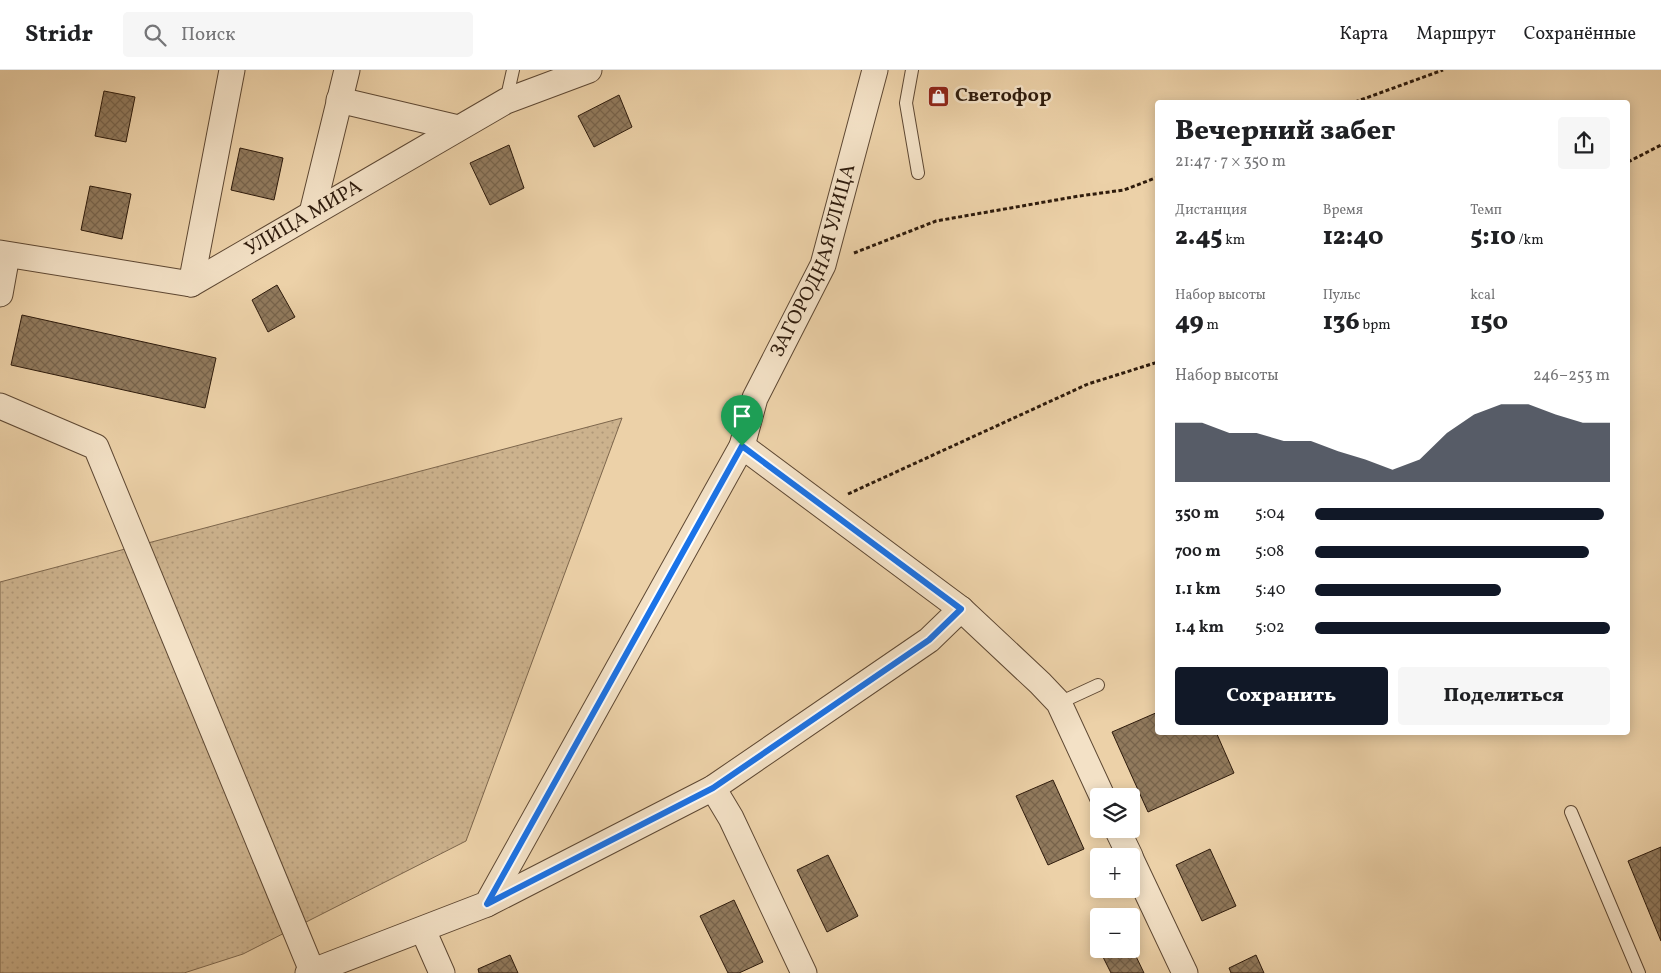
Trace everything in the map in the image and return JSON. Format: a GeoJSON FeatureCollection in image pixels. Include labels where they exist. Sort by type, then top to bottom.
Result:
{"type":"FeatureCollection","features":[{"type":"Feature","properties":{"kind":"street"},"geometry":{"type":"LineString","coordinates":[[0,294],[3,254],[190,284],[232,70]]}},
{"type":"Feature","properties":{"kind":"street"},"geometry":{"type":"LineString","coordinates":[[312,213],[347,70]]}},
{"type":"Feature","properties":{"kind":"street","name":"УЛИЦА МИРА"},"geometry":{"type":"LineString","coordinates":[[190,284],[506,100],[589,70]]}},
{"type":"Feature","properties":{"kind":"street","name":"ЗАГОРОДНАЯ УЛИЦА"},"geometry":{"type":"LineString","coordinates":[[487,904],[742,446],[755,398],[823,265],[875,70]]}},
{"type":"Feature","properties":{"kind":"street"},"geometry":{"type":"LineString","coordinates":[[339,100],[458,128]]}},
{"type":"Feature","properties":{"kind":"street"},"geometry":{"type":"LineString","coordinates":[[0,406],[96,446],[310,972],[487,904],[713,788],[929,640],[961,609]]}},
{"type":"Feature","properties":{"kind":"street"},"geometry":{"type":"LineString","coordinates":[[742,446],[961,609],[1040,683],[1059,703],[1098,788]]}},
{"type":"Feature","properties":{"kind":"street"},"geometry":{"type":"LineString","coordinates":[[713,788],[731,818],[804,973]]}},
{"type":"Feature","properties":{"kind":"street"},"geometry":{"type":"LineString","coordinates":[[1140,876],[1185,973]]}},
{"type":"Feature","properties":{"kind":"street"},"geometry":{"type":"LineString","coordinates":[[423,930],[442,973]]}},
{"type":"Feature","properties":{"kind":"lane"},"geometry":{"type":"LineString","coordinates":[[506,100],[513,70]]}},
{"type":"Feature","properties":{"kind":"lane"},"geometry":{"type":"LineString","coordinates":[[912,70],[906,103],[918,173]]}},
{"type":"Feature","properties":{"kind":"lane"},"geometry":{"type":"LineString","coordinates":[[1059,703],[1098,684]]}},
{"type":"Feature","properties":{"kind":"lane"},"geometry":{"type":"LineString","coordinates":[[1571,812],[1639,973]]}},
{"type":"Feature","properties":{"kind":"path"},"geometry":{"type":"LineString","coordinates":[[1360,100],[1443,70]]}},
{"type":"Feature","properties":{"kind":"path"},"geometry":{"type":"LineString","coordinates":[[1630,161],[1661,144]]}},
{"type":"Feature","properties":{"kind":"path"},"geometry":{"type":"LineString","coordinates":[[823,265],[936,221],[1124,190],[1155,178]]}},
{"type":"Feature","properties":{"kind":"path"},"geometry":{"type":"LineString","coordinates":[[822,506],[1088,384],[1155,363]]}},
{"type":"Feature","properties":{"kind":"shaded area"},"geometry":{"type":"Polygon","coordinates":[[[622,418],[466,841],[243,954],[184,973],[0,973],[0,582],[622,418]]]}},
{"type":"Feature","properties":{"kind":"building"},"geometry":{"type":"Polygon","coordinates":[[[104,91],[135,97],[126,142],[95,136],[104,91]]]}},
{"type":"Feature","properties":{"kind":"building"},"geometry":{"type":"Polygon","coordinates":[[[619,95],[632,127],[594,147],[578,116],[619,95]]]}},
{"type":"Feature","properties":{"kind":"building"},"geometry":{"type":"Polygon","coordinates":[[[509,145],[524,188],[490,205],[470,163],[509,145]]]}},
{"type":"Feature","properties":{"kind":"building"},"geometry":{"type":"Polygon","coordinates":[[[240,148],[283,158],[274,200],[231,190],[240,148]]]}},
{"type":"Feature","properties":{"kind":"building"},"geometry":{"type":"Polygon","coordinates":[[[90,186],[131,194],[122,239],[81,230],[90,186]]]}},
{"type":"Feature","properties":{"kind":"building"},"geometry":{"type":"Polygon","coordinates":[[[277,285],[295,317],[268,332],[252,300],[277,285]]]}},
{"type":"Feature","properties":{"kind":"building"},"geometry":{"type":"Polygon","coordinates":[[[22,315],[216,358],[205,408],[11,365],[22,315]]]}},
{"type":"Feature","properties":{"kind":"building"},"geometry":{"type":"Polygon","coordinates":[[[1155,713],[1155,735],[1217,735],[1234,773],[1148,812],[1140,794],[1140,788],[1137,788],[1112,732],[1155,713]]]}},
{"type":"Feature","properties":{"kind":"building"},"geometry":{"type":"Polygon","coordinates":[[[1053,780],[1084,849],[1048,865],[1016,796],[1053,780]]]}},
{"type":"Feature","properties":{"kind":"building"},"geometry":{"type":"Polygon","coordinates":[[[1661,847],[1661,941],[1628,861],[1661,847]]]}},
{"type":"Feature","properties":{"kind":"building"},"geometry":{"type":"Polygon","coordinates":[[[1210,849],[1236,906],[1202,921],[1176,865],[1210,849]]]}},
{"type":"Feature","properties":{"kind":"building"},"geometry":{"type":"Polygon","coordinates":[[[828,855],[858,916],[827,932],[797,870],[828,855]]]}},
{"type":"Feature","properties":{"kind":"building"},"geometry":{"type":"Polygon","coordinates":[[[734,900],[763,962],[739,973],[728,973],[700,916],[734,900]]]}},
{"type":"Feature","properties":{"kind":"building"},"geometry":{"type":"Polygon","coordinates":[[[510,955],[518,973],[479,973],[478,969],[510,955]]]}},
{"type":"Feature","properties":{"kind":"building"},"geometry":{"type":"Polygon","coordinates":[[[1256,955],[1264,973],[1231,973],[1229,968],[1256,955]]]}},
{"type":"Feature","properties":{"kind":"building"},"geometry":{"type":"Polygon","coordinates":[[[1104,958],[1137,958],[1144,973],[1111,973],[1104,958]]]}},
{"type":"Feature","properties":{"kind":"place","name":"Светофор"},"geometry":{"type":"Point","coordinates":[939,96]}},
{"type":"Feature","properties":{"kind":"route"},"geometry":{"type":"LineString","coordinates":[[742,446],[961,609],[929,640],[713,788],[487,904],[742,446]]}}]}
